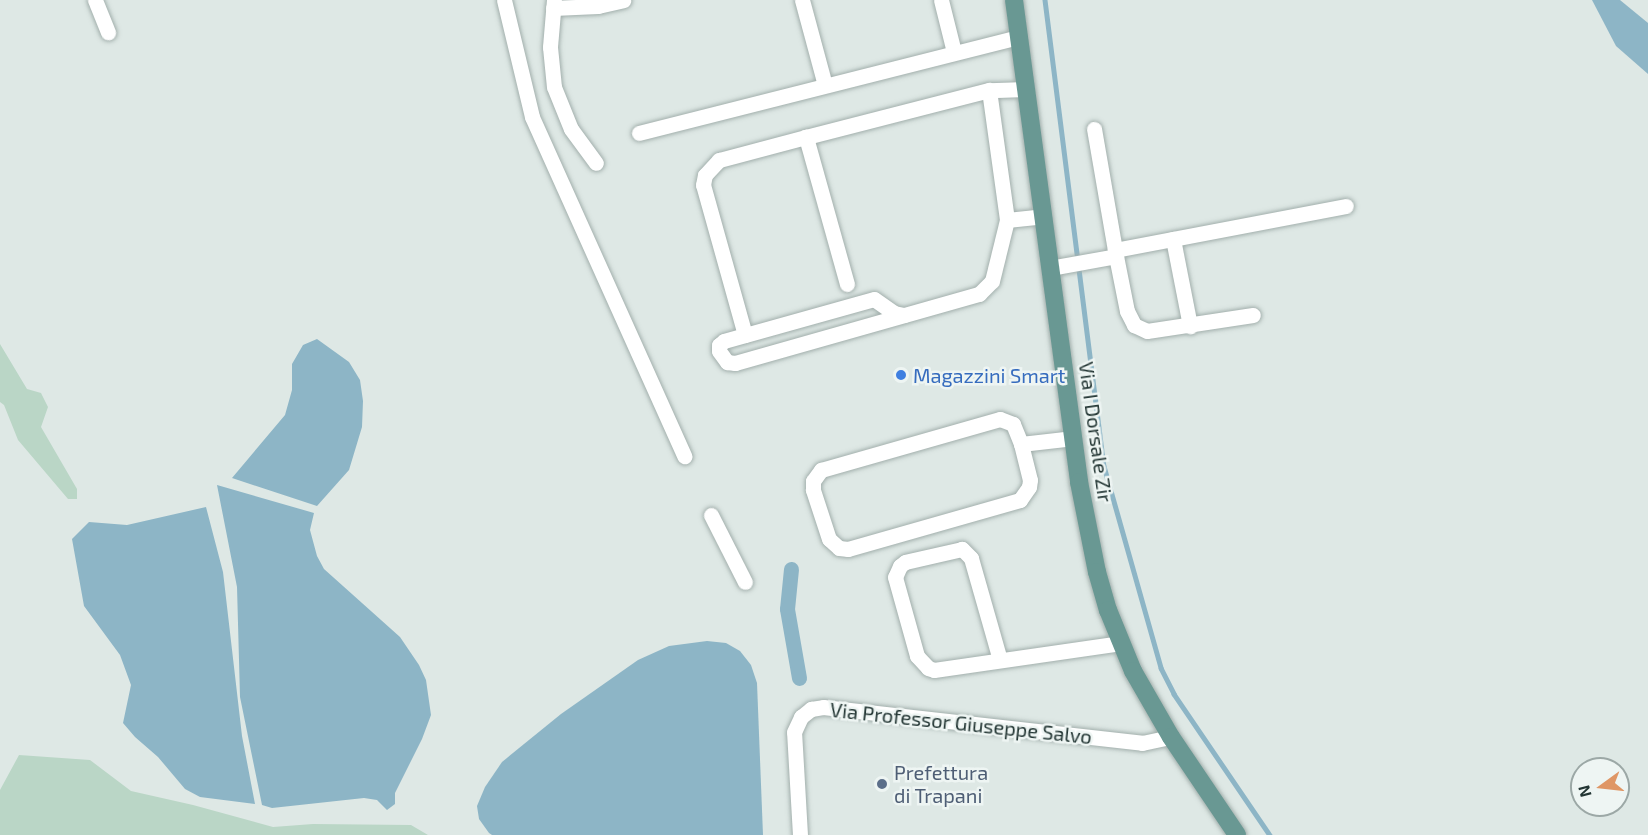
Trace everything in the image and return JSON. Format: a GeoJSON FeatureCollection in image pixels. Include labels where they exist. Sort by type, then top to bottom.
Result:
{"type":"FeatureCollection","features":[{"type":"Feature","properties":{"kind":"main road","name":"Via I Dorsale Zir"},"geometry":{"type":"LineString","coordinates":[[1014,0],[1074,438],[1097,572],[1121,643],[1171,736],[1238,835]]}},
{"type":"Feature","properties":{"kind":"street"},"geometry":{"type":"LineString","coordinates":[[95,0],[108,33]]}},
{"type":"Feature","properties":{"kind":"street"},"geometry":{"type":"LineString","coordinates":[[504,0],[532,117],[684,456]]}},
{"type":"Feature","properties":{"kind":"street"},"geometry":{"type":"LineString","coordinates":[[596,163],[571,129],[554,87],[550,47],[554,4],[598,6],[623,0]]}},
{"type":"Feature","properties":{"kind":"street"},"geometry":{"type":"LineString","coordinates":[[802,0],[825,85]]}},
{"type":"Feature","properties":{"kind":"street"},"geometry":{"type":"LineString","coordinates":[[941,0],[954,52]]}},
{"type":"Feature","properties":{"kind":"street"},"geometry":{"type":"LineString","coordinates":[[639,133],[1019,37]]}},
{"type":"Feature","properties":{"kind":"street"},"geometry":{"type":"LineString","coordinates":[[745,335],[703,185],[705,175],[719,160],[989,90],[1026,89]]}},
{"type":"Feature","properties":{"kind":"street"},"geometry":{"type":"LineString","coordinates":[[904,315],[894,312],[874,299],[745,335],[719,345],[719,351],[727,362],[735,363],[979,294],[992,281],[1007,220],[989,90]]}},
{"type":"Feature","properties":{"kind":"street"},"geometry":{"type":"LineString","coordinates":[[1094,129],[1127,311],[1134,325],[1147,331],[1253,315]]}},
{"type":"Feature","properties":{"kind":"street"},"geometry":{"type":"LineString","coordinates":[[806,137],[847,284]]}},
{"type":"Feature","properties":{"kind":"street"},"geometry":{"type":"LineString","coordinates":[[1050,268],[1173,239],[1346,206]]}},
{"type":"Feature","properties":{"kind":"street"},"geometry":{"type":"LineString","coordinates":[[1007,220],[1043,216]]}},
{"type":"Feature","properties":{"kind":"street"},"geometry":{"type":"LineString","coordinates":[[1173,239],[1190,326]]}},
{"type":"Feature","properties":{"kind":"street"},"geometry":{"type":"LineString","coordinates":[[1000,419],[1012,424],[1021,444],[1030,480],[1029,488],[1020,500],[848,549],[839,548],[829,539],[813,490],[813,481],[821,470],[1000,419]]}},
{"type":"Feature","properties":{"kind":"street"},"geometry":{"type":"LineString","coordinates":[[1021,444],[1074,438]]}},
{"type":"Feature","properties":{"kind":"street"},"geometry":{"type":"LineString","coordinates":[[711,515],[745,582]]}},
{"type":"Feature","properties":{"kind":"street"},"geometry":{"type":"LineString","coordinates":[[1000,660],[971,558],[962,549],[905,562],[900,566],[894,577],[921,663],[934,670],[1121,643]]}},
{"type":"Feature","properties":{"kind":"street","name":"Via Professor Giuseppe Salvo"},"geometry":{"type":"LineString","coordinates":[[800,835],[794,732],[801,717],[811,709],[823,707],[1142,743],[1171,736]]}},
{"type":"Feature","properties":{"kind":"green space"},"geometry":{"type":"Polygon","coordinates":[[[0,344],[27,389],[41,393],[48,407],[41,427],[77,489],[77,499],[68,499],[18,440],[4,405],[0,402],[0,344]]]}},
{"type":"Feature","properties":{"kind":"green space"},"geometry":{"type":"Polygon","coordinates":[[[19,755],[90,760],[131,791],[273,827],[313,824],[411,825],[428,835],[0,835],[0,790],[19,755]]]}},
{"type":"Feature","properties":{"kind":"water"},"geometry":{"type":"Polygon","coordinates":[[[1592,0],[1620,0],[1648,23],[1648,74],[1616,46],[1592,0]]]}},
{"type":"Feature","properties":{"kind":"water"},"geometry":{"type":"Polygon","coordinates":[[[317,339],[349,362],[360,380],[363,401],[362,427],[349,470],[317,506],[232,478],[285,415],[292,390],[292,364],[303,345],[317,339]]]}},
{"type":"Feature","properties":{"kind":"water"},"geometry":{"type":"Polygon","coordinates":[[[217,485],[314,513],[310,530],[317,556],[324,569],[400,637],[419,665],[426,680],[431,715],[422,739],[395,793],[395,804],[387,810],[377,800],[364,798],[272,808],[262,805],[240,697],[237,587],[217,485]]]}},
{"type":"Feature","properties":{"kind":"water"},"geometry":{"type":"Polygon","coordinates":[[[206,507],[223,572],[242,736],[255,804],[200,797],[185,789],[158,757],[123,723],[131,685],[120,655],[84,606],[72,539],[89,522],[127,525],[206,507]]]}},
{"type":"Feature","properties":{"kind":"water"},"geometry":{"type":"Polygon","coordinates":[[[707,641],[726,643],[740,651],[751,665],[757,683],[763,835],[492,835],[489,833],[479,819],[477,806],[485,787],[502,762],[561,714],[638,660],[669,646],[707,641]]]}},
{"type":"Feature","properties":{"kind":"waterway"},"geometry":{"type":"LineString","coordinates":[[1045,0],[1104,466],[1161,668],[1174,694],[1270,835]]}},
{"type":"Feature","properties":{"kind":"waterway"},"geometry":{"type":"LineString","coordinates":[[791,569],[787,609],[799,678]]}},
{"type":"Feature","properties":{"kind":"place","name":"Magazzini Smart"},"geometry":{"type":"Point","coordinates":[901,375]}},
{"type":"Feature","properties":{"kind":"place","name":"Prefettura di Trapani"},"geometry":{"type":"Point","coordinates":[882,784]}}]}
